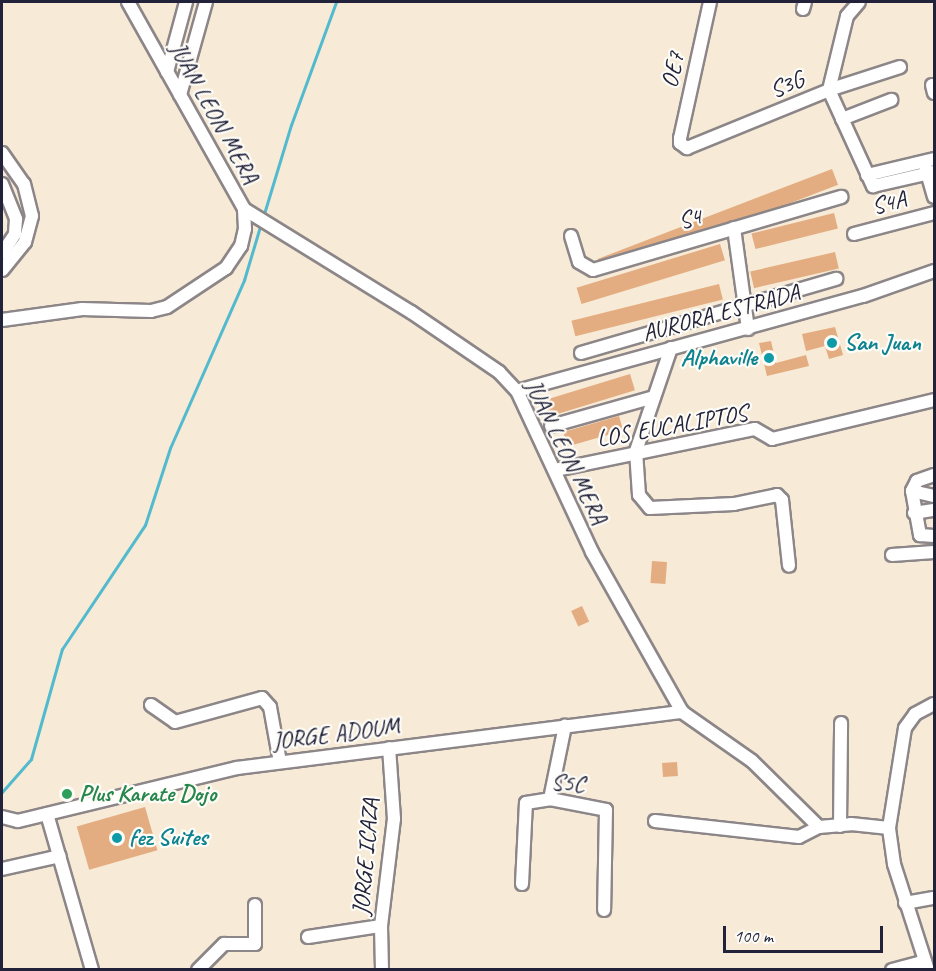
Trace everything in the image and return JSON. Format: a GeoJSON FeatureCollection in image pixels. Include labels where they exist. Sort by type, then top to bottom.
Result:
{"type":"FeatureCollection","features":[{"type":"Feature","properties":{"kind":"street","name":"JUAN LEON MERA"},"geometry":{"type":"LineString","coordinates":[[128,2],[244,209],[411,312],[499,372],[518,391],[592,552],[682,712],[752,761],[819,827]]}},
{"type":"Feature","properties":{"kind":"street"},"geometry":{"type":"LineString","coordinates":[[167,72],[186,2]]}},
{"type":"Feature","properties":{"kind":"street"},"geometry":{"type":"LineString","coordinates":[[180,95],[206,2]]}},
{"type":"Feature","properties":{"kind":"street","name":"OE7"},"geometry":{"type":"LineString","coordinates":[[682,147],[680,138],[710,2]]}},
{"type":"Feature","properties":{"kind":"street","name":"S3G"},"geometry":{"type":"LineString","coordinates":[[682,147],[691,148],[829,90],[855,5]]}},
{"type":"Feature","properties":{"kind":"street"},"geometry":{"type":"LineString","coordinates":[[900,67],[829,90],[867,175],[876,187],[930,167],[934,197]]}},
{"type":"Feature","properties":{"kind":"street"},"geometry":{"type":"LineString","coordinates":[[842,119],[891,100]]}},
{"type":"Feature","properties":{"kind":"street"},"geometry":{"type":"LineString","coordinates":[[2,153],[24,184],[32,216],[32,229],[25,242],[2,270]]}},
{"type":"Feature","properties":{"kind":"street"},"geometry":{"type":"LineString","coordinates":[[2,184],[16,219],[15,234],[2,253]]}},
{"type":"Feature","properties":{"kind":"street","name":"S4"},"geometry":{"type":"LineString","coordinates":[[571,236],[579,262],[593,270],[841,197]]}},
{"type":"Feature","properties":{"kind":"street"},"geometry":{"type":"LineString","coordinates":[[2,320],[82,309],[151,311],[167,307],[226,268],[241,246],[245,229],[244,209]]}},
{"type":"Feature","properties":{"kind":"street","name":"S4A"},"geometry":{"type":"LineString","coordinates":[[854,234],[934,213]]}},
{"type":"Feature","properties":{"kind":"street"},"geometry":{"type":"LineString","coordinates":[[734,228],[740,256],[743,306],[748,329]]}},
{"type":"Feature","properties":{"kind":"street","name":"AURORA ESTRADA"},"geometry":{"type":"LineString","coordinates":[[518,391],[748,329],[934,271]]}},
{"type":"Feature","properties":{"kind":"street"},"geometry":{"type":"LineString","coordinates":[[581,352],[836,279]]}},
{"type":"Feature","properties":{"kind":"street"},"geometry":{"type":"LineString","coordinates":[[671,348],[636,452],[639,495],[650,508],[734,504],[777,495],[782,500],[789,566]]}},
{"type":"Feature","properties":{"kind":"street"},"geometry":{"type":"LineString","coordinates":[[551,426],[654,397]]}},
{"type":"Feature","properties":{"kind":"street","name":"LOS EUCALIPTOS"},"geometry":{"type":"LineString","coordinates":[[555,470],[755,429],[772,439],[934,400]]}},
{"type":"Feature","properties":{"kind":"street"},"geometry":{"type":"LineString","coordinates":[[934,475],[917,481],[912,491],[914,513],[920,535],[934,536]]}},
{"type":"Feature","properties":{"kind":"street"},"geometry":{"type":"LineString","coordinates":[[912,491],[934,496]]}},
{"type":"Feature","properties":{"kind":"street"},"geometry":{"type":"LineString","coordinates":[[914,513],[934,510]]}},
{"type":"Feature","properties":{"kind":"street"},"geometry":{"type":"LineString","coordinates":[[892,555],[934,552]]}},
{"type":"Feature","properties":{"kind":"street"},"geometry":{"type":"LineString","coordinates":[[151,705],[175,722],[258,699],[266,700],[280,762]]}},
{"type":"Feature","properties":{"kind":"street"},"geometry":{"type":"LineString","coordinates":[[892,969],[926,965],[890,849],[889,828],[905,728],[915,714],[934,704]]}},
{"type":"Feature","properties":{"kind":"street","name":"JORGE ADOUM"},"geometry":{"type":"LineString","coordinates":[[7,819],[47,814],[186,777],[280,762],[682,712]]}},
{"type":"Feature","properties":{"kind":"street"},"geometry":{"type":"LineString","coordinates":[[840,826],[841,723]]}},
{"type":"Feature","properties":{"kind":"street"},"geometry":{"type":"LineString","coordinates":[[550,799],[565,726]]}},
{"type":"Feature","properties":{"kind":"street","name":"JORGE ICAZA"},"geometry":{"type":"LineString","coordinates":[[382,969],[381,926],[393,840],[389,748]]}},
{"type":"Feature","properties":{"kind":"street","name":"S5C"},"geometry":{"type":"LineString","coordinates":[[522,884],[526,803],[550,799],[606,810],[604,910]]}},
{"type":"Feature","properties":{"kind":"street"},"geometry":{"type":"LineString","coordinates":[[47,814],[92,969]]}},
{"type":"Feature","properties":{"kind":"street"},"geometry":{"type":"LineString","coordinates":[[655,821],[799,837],[819,827],[889,828]]}},
{"type":"Feature","properties":{"kind":"street"},"geometry":{"type":"LineString","coordinates":[[2,869],[60,856]]}},
{"type":"Feature","properties":{"kind":"street"},"geometry":{"type":"LineString","coordinates":[[905,903],[934,898]]}},
{"type":"Feature","properties":{"kind":"street"},"geometry":{"type":"LineString","coordinates":[[198,969],[224,944],[255,944],[255,905]]}},
{"type":"Feature","properties":{"kind":"street"},"geometry":{"type":"LineString","coordinates":[[308,937],[381,926]]}},
{"type":"Feature","properties":{"kind":"building"},"geometry":{"type":"Polygon","coordinates":[[[832,169],[838,185],[604,275],[598,259],[832,169]]]}},
{"type":"Feature","properties":{"kind":"building"},"geometry":{"type":"Polygon","coordinates":[[[834,213],[838,229],[755,249],[752,234],[834,213]]]}},
{"type":"Feature","properties":{"kind":"building"},"geometry":{"type":"Polygon","coordinates":[[[720,244],[725,260],[582,304],[577,288],[720,244]]]}},
{"type":"Feature","properties":{"kind":"building"},"geometry":{"type":"Polygon","coordinates":[[[835,252],[839,269],[754,288],[750,272],[835,252]]]}},
{"type":"Feature","properties":{"kind":"building"},"geometry":{"type":"Polygon","coordinates":[[[719,284],[723,300],[575,336],[572,321],[719,284]]]}},
{"type":"Feature","properties":{"kind":"building"},"geometry":{"type":"Polygon","coordinates":[[[835,327],[843,355],[829,359],[825,346],[806,351],[802,334],[835,327]]]}},
{"type":"Feature","properties":{"kind":"building"},"geometry":{"type":"Polygon","coordinates":[[[771,341],[776,363],[806,355],[809,366],[767,376],[759,343],[771,341]]]}},
{"type":"Feature","properties":{"kind":"building"},"geometry":{"type":"Polygon","coordinates":[[[630,374],[635,390],[545,418],[540,401],[630,374]]]}},
{"type":"Feature","properties":{"kind":"building"},"geometry":{"type":"Polygon","coordinates":[[[619,416],[623,430],[567,446],[563,432],[619,416]]]}},
{"type":"Feature","properties":{"kind":"building"},"geometry":{"type":"Polygon","coordinates":[[[652,561],[667,562],[665,584],[650,583],[652,561]]]}},
{"type":"Feature","properties":{"kind":"building"},"geometry":{"type":"Polygon","coordinates":[[[582,606],[589,621],[578,626],[571,611],[582,606]]]}},
{"type":"Feature","properties":{"kind":"building"},"geometry":{"type":"Polygon","coordinates":[[[677,762],[678,776],[663,777],[662,763],[677,762]]]}},
{"type":"Feature","properties":{"kind":"building","name":"fez Suites"},"geometry":{"type":"Polygon","coordinates":[[[145,807],[157,850],[89,870],[77,827],[145,807]]]}},
{"type":"Feature","properties":{"kind":"waterway"},"geometry":{"type":"LineString","coordinates":[[263,217],[291,125],[336,2]]}},
{"type":"Feature","properties":{"kind":"waterway"},"geometry":{"type":"LineString","coordinates":[[2,792],[31,759],[62,649],[145,525],[170,448],[244,280],[261,223]]}},
{"type":"Feature","properties":{"kind":"place","name":"San Juan"},"geometry":{"type":"Point","coordinates":[832,343]}},
{"type":"Feature","properties":{"kind":"place","name":"Alphaville"},"geometry":{"type":"Point","coordinates":[769,358]}},
{"type":"Feature","properties":{"kind":"place","name":"Plus Karate Dojo"},"geometry":{"type":"Point","coordinates":[67,794]}},
{"type":"Feature","properties":{"kind":"place","name":"fez Suites"},"geometry":{"type":"Point","coordinates":[117,838]}}]}
